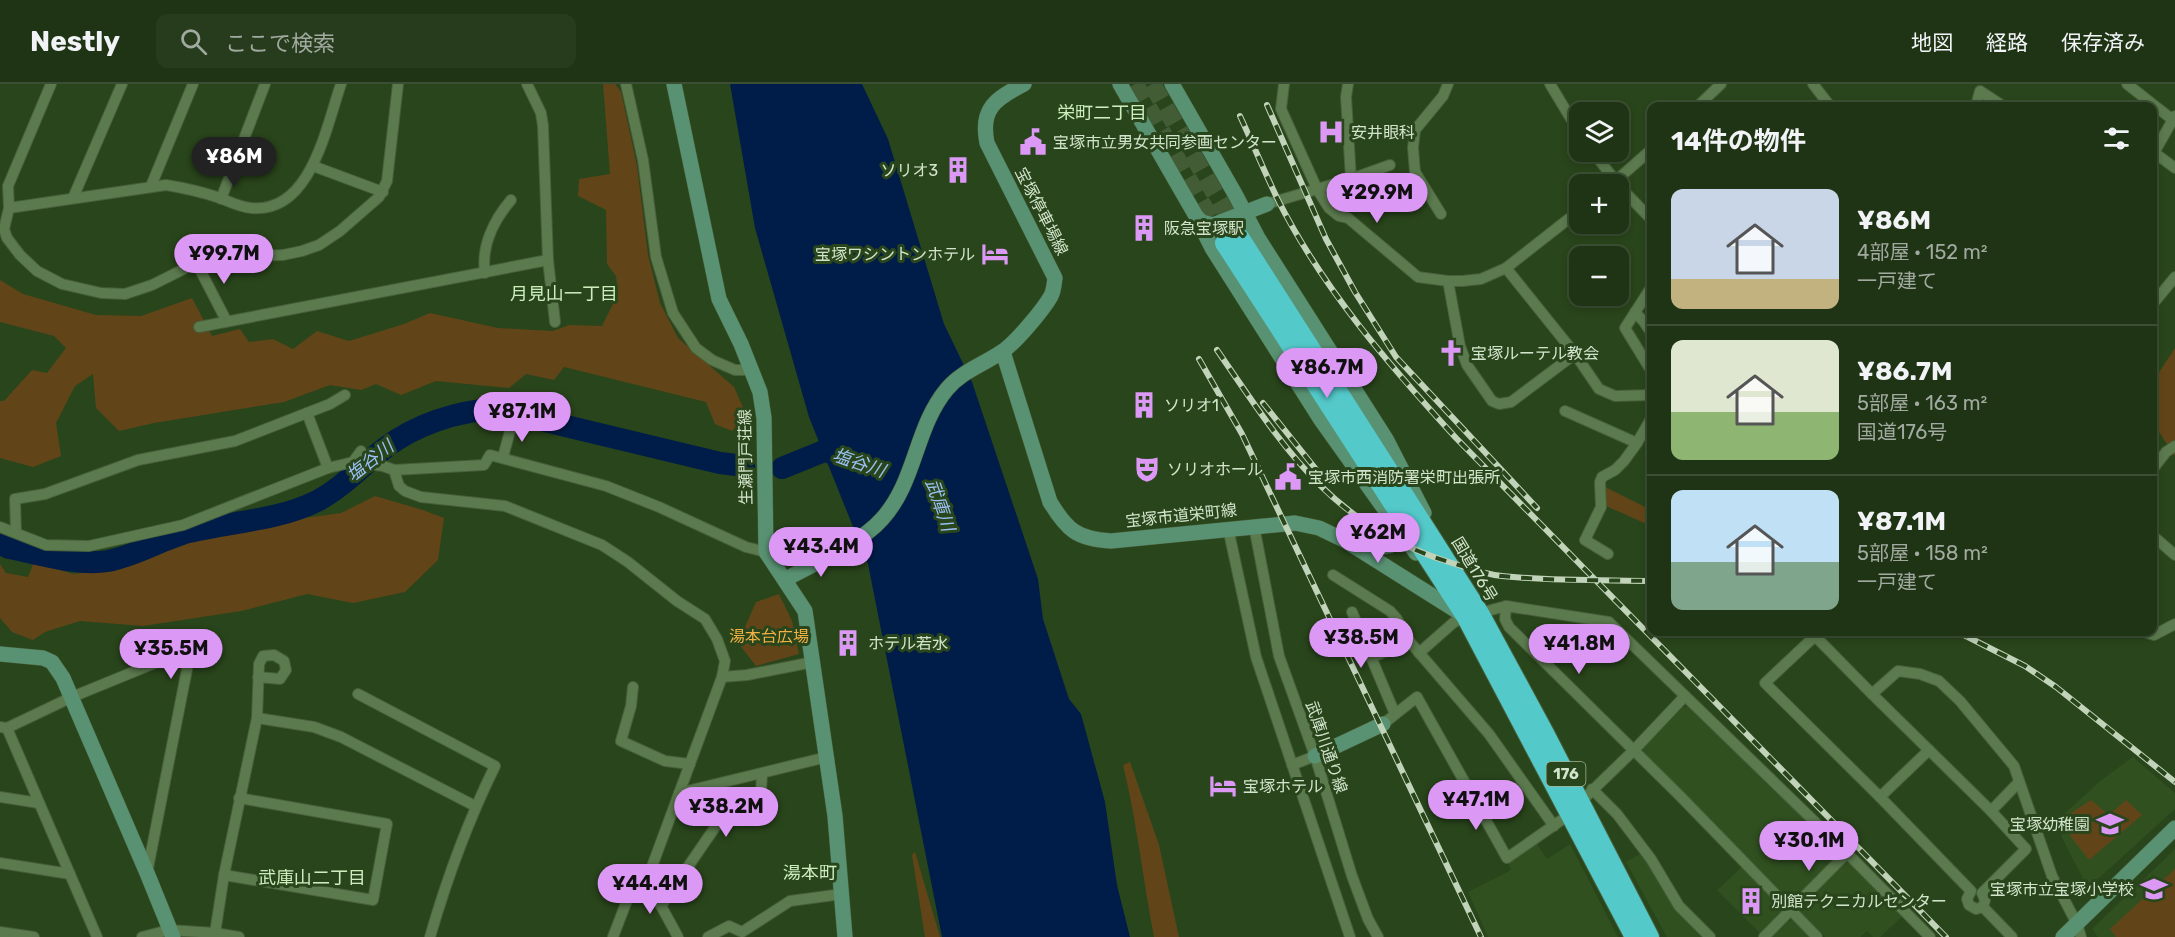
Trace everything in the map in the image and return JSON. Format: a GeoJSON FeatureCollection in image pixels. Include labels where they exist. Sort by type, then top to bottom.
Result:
{"type":"FeatureCollection","features":[{"type":"Feature","properties":{"kind":"highway","name":"国道176号"},"geometry":{"type":"LineString","coordinates":[[1241,239],[1437,542],[1472,615],[1581,801],[1650,937]]}},
{"type":"Feature","properties":{"kind":"highway","name":"国道176号"},"geometry":{"type":"LineString","coordinates":[[1241,239],[1446,589],[1472,615]]}},
{"type":"Feature","properties":{"kind":"highway","name":"国道176号"},"geometry":{"type":"LineString","coordinates":[[1581,801],[1634,937]]}},
{"type":"Feature","properties":{"kind":"street"},"geometry":{"type":"LineString","coordinates":[[51,84],[4,184],[9,208],[4,229],[7,238],[37,271],[62,284],[101,293],[125,294],[152,285],[208,257],[283,255],[319,245],[340,231],[383,192],[387,181],[398,84]]}},
{"type":"Feature","properties":{"kind":"street"},"geometry":{"type":"LineString","coordinates":[[73,198],[122,84]]}},
{"type":"Feature","properties":{"kind":"street"},"geometry":{"type":"LineString","coordinates":[[151,186],[193,84]]}},
{"type":"Feature","properties":{"kind":"street"},"geometry":{"type":"LineString","coordinates":[[221,199],[265,84]]}},
{"type":"Feature","properties":{"kind":"street"},"geometry":{"type":"LineString","coordinates":[[9,208],[166,185],[188,188],[248,208],[273,206],[294,194],[313,166],[340,84]]}},
{"type":"Feature","properties":{"kind":"street"},"geometry":{"type":"LineString","coordinates":[[527,84],[541,113],[543,126],[548,260],[555,322]]}},
{"type":"Feature","properties":{"kind":"street"},"geometry":{"type":"LineString","coordinates":[[626,84],[643,160],[656,257],[673,313],[696,348],[712,360],[735,370],[752,370]]}},
{"type":"Feature","properties":{"kind":"street","name":"生瀬門戸荘線"},"geometry":{"type":"LineString","coordinates":[[674,84],[719,299],[760,392],[764,418],[766,552]]}},
{"type":"Feature","properties":{"kind":"street","name":"宝塚停車場線"},"geometry":{"type":"LineString","coordinates":[[786,579],[867,534],[882,519],[906,481],[933,408],[947,388],[962,375],[997,355],[1043,309],[1053,293],[1055,278],[987,143],[984,126],[986,115],[994,104],[1022,84]]}},
{"type":"Feature","properties":{"kind":"street"},"geometry":{"type":"LineString","coordinates":[[1120,84],[1212,248],[1320,420],[1404,538],[1446,589]]}},
{"type":"Feature","properties":{"kind":"street"},"geometry":{"type":"LineString","coordinates":[[1172,84],[1235,194],[1244,214],[1241,239]]}},
{"type":"Feature","properties":{"kind":"street"},"geometry":{"type":"LineString","coordinates":[[1284,84],[1281,109],[1317,189],[1329,208],[1339,216],[1348,218],[1418,276],[1448,281],[1481,279],[1506,268],[1569,219]]}},
{"type":"Feature","properties":{"kind":"street"},"geometry":{"type":"LineString","coordinates":[[1348,84],[1346,98],[1351,179]]}},
{"type":"Feature","properties":{"kind":"street"},"geometry":{"type":"LineString","coordinates":[[1441,214],[1415,172],[1413,148],[1415,130],[1443,96],[1448,84]]}},
{"type":"Feature","properties":{"kind":"street"},"geometry":{"type":"LineString","coordinates":[[1550,84],[1569,116]]}},
{"type":"Feature","properties":{"kind":"street"},"geometry":{"type":"LineString","coordinates":[[1706,102],[1721,84]]}},
{"type":"Feature","properties":{"kind":"street"},"geometry":{"type":"LineString","coordinates":[[1813,84],[1827,102]]}},
{"type":"Feature","properties":{"kind":"street"},"geometry":{"type":"LineString","coordinates":[[2127,84],[2152,102]]}},
{"type":"Feature","properties":{"kind":"street"},"geometry":{"type":"LineString","coordinates":[[1979,88],[1998,102]]}},
{"type":"Feature","properties":{"kind":"street"},"geometry":{"type":"LineString","coordinates":[[2157,106],[2174,118],[2157,146]]}},
{"type":"Feature","properties":{"kind":"street"},"geometry":{"type":"LineString","coordinates":[[2157,153],[2175,168]]}},
{"type":"Feature","properties":{"kind":"street"},"geometry":{"type":"LineString","coordinates":[[1626,174],[1647,154]]}},
{"type":"Feature","properties":{"kind":"street"},"geometry":{"type":"LineString","coordinates":[[1196,216],[1208,225],[1217,224],[1267,204],[1390,165]]}},
{"type":"Feature","properties":{"kind":"street"},"geometry":{"type":"LineString","coordinates":[[313,166],[383,192]]}},
{"type":"Feature","properties":{"kind":"street"},"geometry":{"type":"LineString","coordinates":[[1217,224],[1231,211],[1235,194]]}},
{"type":"Feature","properties":{"kind":"street"},"geometry":{"type":"LineString","coordinates":[[1235,194],[1245,201],[1267,204]]}},
{"type":"Feature","properties":{"kind":"street"},"geometry":{"type":"LineString","coordinates":[[1629,197],[1647,215]]}},
{"type":"Feature","properties":{"kind":"street"},"geometry":{"type":"LineString","coordinates":[[485,273],[486,246],[500,213],[511,200]]}},
{"type":"Feature","properties":{"kind":"street"},"geometry":{"type":"LineString","coordinates":[[1241,239],[1255,225],[1257,214],[1267,204]]}},
{"type":"Feature","properties":{"kind":"street"},"geometry":{"type":"LineString","coordinates":[[199,327],[548,260]]}},
{"type":"Feature","properties":{"kind":"street"},"geometry":{"type":"LineString","coordinates":[[196,262],[226,320]]}},
{"type":"Feature","properties":{"kind":"street"},"geometry":{"type":"LineString","coordinates":[[1506,268],[1575,354],[1595,383],[1607,393],[1615,396],[1647,395]]}},
{"type":"Feature","properties":{"kind":"street"},"geometry":{"type":"LineString","coordinates":[[2157,300],[2175,277]]}},
{"type":"Feature","properties":{"kind":"street"},"geometry":{"type":"LineString","coordinates":[[1448,281],[1460,346],[1467,364],[1492,401],[1499,404],[1511,402],[1575,354]]}},
{"type":"Feature","properties":{"kind":"street"},"geometry":{"type":"LineString","coordinates":[[1647,294],[1625,328],[1647,364]]}},
{"type":"Feature","properties":{"kind":"street"},"geometry":{"type":"LineString","coordinates":[[1635,312],[1647,326]]}},
{"type":"Feature","properties":{"kind":"street","name":"宝塚市道栄町線"},"geometry":{"type":"LineString","coordinates":[[997,355],[1050,502],[1060,519],[1074,531],[1089,539],[1111,541],[1295,523],[1319,528],[1344,540],[1472,615]]}},
{"type":"Feature","properties":{"kind":"street"},"geometry":{"type":"LineString","coordinates":[[16,532],[15,500],[45,494],[138,460],[235,441],[307,414],[345,395]]}},
{"type":"Feature","properties":{"kind":"street"},"geometry":{"type":"LineString","coordinates":[[503,457],[518,401]]}},
{"type":"Feature","properties":{"kind":"street"},"geometry":{"type":"LineString","coordinates":[[1565,411],[1637,443]]}},
{"type":"Feature","properties":{"kind":"street"},"geometry":{"type":"LineString","coordinates":[[307,414],[328,468]]}},
{"type":"Feature","properties":{"kind":"street"},"geometry":{"type":"LineString","coordinates":[[1608,554],[1585,540],[1601,507],[1599,482],[1602,477],[1615,470],[1624,461],[1647,426]]}},
{"type":"Feature","properties":{"kind":"street"},"geometry":{"type":"LineString","coordinates":[[2157,464],[2166,452],[2175,446]]}},
{"type":"Feature","properties":{"kind":"street"},"geometry":{"type":"LineString","coordinates":[[353,462],[361,451]]}},
{"type":"Feature","properties":{"kind":"street"},"geometry":{"type":"LineString","coordinates":[[0,527],[46,545],[89,546],[183,525],[328,468],[353,462],[394,470],[484,465],[490,455],[606,486],[659,507],[746,547],[766,552],[805,611],[836,816],[845,937]]}},
{"type":"Feature","properties":{"kind":"street"},"geometry":{"type":"LineString","coordinates":[[394,470],[399,486],[412,494],[447,501],[505,506],[602,545],[705,619],[717,639],[725,661],[722,677],[647,880],[631,890],[613,937]]}},
{"type":"Feature","properties":{"kind":"street","name":"武庫川通り線"},"geometry":{"type":"LineString","coordinates":[[1254,526],[1279,656],[1315,756],[1352,876],[1368,919],[1378,937]]}},
{"type":"Feature","properties":{"kind":"street"},"geometry":{"type":"LineString","coordinates":[[1228,528],[1256,657],[1350,937]]}},
{"type":"Feature","properties":{"kind":"street"},"geometry":{"type":"LineString","coordinates":[[1344,540],[1383,548],[1392,546],[1404,538]]}},
{"type":"Feature","properties":{"kind":"street"},"geometry":{"type":"LineString","coordinates":[[2157,539],[2175,555]]}},
{"type":"Feature","properties":{"kind":"street"},"geometry":{"type":"LineString","coordinates":[[1333,575],[1390,611],[1409,641],[1489,734],[1554,826]]}},
{"type":"Feature","properties":{"kind":"street"},"geometry":{"type":"LineString","coordinates":[[1506,606],[1505,619],[1509,627],[1680,796],[1817,937]]}},
{"type":"Feature","properties":{"kind":"street"},"geometry":{"type":"LineString","coordinates":[[1419,652],[1453,623],[1472,615],[1506,606],[1609,622],[1847,853],[1930,937]]}},
{"type":"Feature","properties":{"kind":"street"},"geometry":{"type":"LineString","coordinates":[[1352,612],[1395,714]]}},
{"type":"Feature","properties":{"kind":"street"},"geometry":{"type":"LineString","coordinates":[[2157,633],[2175,624]]}},
{"type":"Feature","properties":{"kind":"street"},"geometry":{"type":"LineString","coordinates":[[1983,907],[1976,909],[1969,905],[1967,899],[1976,892],[2026,849],[1991,811],[1815,636],[1766,683],[1880,797],[1976,892],[1985,900],[1983,907]]}},
{"type":"Feature","properties":{"kind":"street"},"geometry":{"type":"LineString","coordinates":[[1371,658],[1409,641]]}},
{"type":"Feature","properties":{"kind":"street"},"geometry":{"type":"LineString","coordinates":[[0,654],[43,658],[52,662],[63,678],[171,934]]}},
{"type":"Feature","properties":{"kind":"street"},"geometry":{"type":"LineString","coordinates":[[97,937],[4,728],[160,661],[189,659],[147,873]]}},
{"type":"Feature","properties":{"kind":"street"},"geometry":{"type":"LineString","coordinates":[[722,677],[747,675],[813,662]]}},
{"type":"Feature","properties":{"kind":"street"},"geometry":{"type":"LineString","coordinates":[[1872,694],[1898,671],[1920,674],[1939,681],[1960,701],[2014,766],[2052,876],[2079,930]]}},
{"type":"Feature","properties":{"kind":"street"},"geometry":{"type":"LineString","coordinates":[[214,933],[257,718],[258,677]]}},
{"type":"Feature","properties":{"kind":"street"},"geometry":{"type":"LineString","coordinates":[[633,687],[631,706],[621,741],[665,761],[690,764]]}},
{"type":"Feature","properties":{"kind":"street"},"geometry":{"type":"LineString","coordinates":[[358,694],[495,766],[475,806],[429,937]]}},
{"type":"Feature","properties":{"kind":"street"},"geometry":{"type":"LineString","coordinates":[[1292,765],[1383,724],[1417,697],[1508,858],[1554,826],[1633,751],[1685,696]]}},
{"type":"Feature","properties":{"kind":"street"},"geometry":{"type":"LineString","coordinates":[[257,718],[314,728],[341,737],[475,806]]}},
{"type":"Feature","properties":{"kind":"street"},"geometry":{"type":"LineString","coordinates":[[1880,797],[1929,750]]}},
{"type":"Feature","properties":{"kind":"street"},"geometry":{"type":"LineString","coordinates":[[679,793],[827,757]]}},
{"type":"Feature","properties":{"kind":"street"},"geometry":{"type":"LineString","coordinates":[[662,906],[718,823],[760,808],[762,774]]}},
{"type":"Feature","properties":{"kind":"street"},"geometry":{"type":"LineString","coordinates":[[1991,811],[2019,782]]}},
{"type":"Feature","properties":{"kind":"street"},"geometry":{"type":"LineString","coordinates":[[0,797],[39,803]]}},
{"type":"Feature","properties":{"kind":"street"},"geometry":{"type":"LineString","coordinates":[[224,875],[373,900],[387,824],[240,798]]}},
{"type":"Feature","properties":{"kind":"street"},"geometry":{"type":"LineString","coordinates":[[1581,801],[1617,814],[1651,859],[1678,906],[1710,937]]}},
{"type":"Feature","properties":{"kind":"street"},"geometry":{"type":"LineString","coordinates":[[2062,937],[2079,930],[2175,828]]}},
{"type":"Feature","properties":{"kind":"street"},"geometry":{"type":"LineString","coordinates":[[1764,937],[1847,853]]}},
{"type":"Feature","properties":{"kind":"street"},"geometry":{"type":"LineString","coordinates":[[0,863],[70,874]]}},
{"type":"Feature","properties":{"kind":"street"},"geometry":{"type":"LineString","coordinates":[[647,880],[678,937]]}},
{"type":"Feature","properties":{"kind":"street"},"geometry":{"type":"LineString","coordinates":[[708,937],[729,926],[742,932],[790,901],[842,894]]}},
{"type":"Feature","properties":{"kind":"street"},"geometry":{"type":"LineString","coordinates":[[1983,907],[2012,937]]}},
{"type":"Feature","properties":{"kind":"street"},"geometry":{"type":"LineString","coordinates":[[0,932],[34,937]]}},
{"type":"Feature","properties":{"kind":"street"},"geometry":{"type":"LineString","coordinates":[[142,937],[214,933],[239,937]]}},
{"type":"Feature","properties":{"kind":"shaded area"},"geometry":{"type":"Polygon","coordinates":[[[1691,706],[1840,851],[1840,857],[1797,901],[1790,901],[1641,750],[1683,707],[1691,706]]]}},
{"type":"Feature","properties":{"kind":"shaded area","name":"宝塚幼稚園"},"geometry":{"type":"Polygon","coordinates":[[[2133,757],[2175,793],[2175,809],[2088,888],[2061,836],[2065,813],[2104,778],[2133,757]]]}},
{"type":"Feature","properties":{"kind":"shaded area"},"geometry":{"type":"Polygon","coordinates":[[[1537,844],[1547,859],[1570,844],[1618,937],[1488,937],[1468,892],[1511,870],[1508,863],[1537,844]]]}},
{"type":"Feature","properties":{"kind":"shaded area","name":"宝塚市立宝塚小学校"},"geometry":{"type":"Polygon","coordinates":[[[2175,849],[2175,937],[2098,937],[2092,929],[2175,849]]]}},
{"type":"Feature","properties":{"kind":"shaded area"},"geometry":{"type":"Polygon","coordinates":[[[1642,853],[1674,908],[1703,937],[1667,937],[1626,862],[1642,853]]]}},
{"type":"Feature","properties":{"kind":"shaded area"},"geometry":{"type":"Polygon","coordinates":[[[1851,860],[1904,915],[1880,937],[1873,937],[1867,931],[1860,937],[1825,937],[1801,912],[1800,907],[1846,861],[1851,860]]]}},
{"type":"Feature","properties":{"kind":"shaded area","name":"別館テクニカルセンター"},"geometry":{"type":"Polygon","coordinates":[[[1742,867],[1784,909],[1784,913],[1762,935],[1717,890],[1742,867]]]}},
{"type":"Feature","properties":{"kind":"shaded area"},"geometry":{"type":"Polygon","coordinates":[[[1794,920],[1810,937],[1772,937],[1788,921],[1794,920]]]}},
{"type":"Feature","properties":{"kind":"green space"},"geometry":{"type":"Polygon","coordinates":[[[603,84],[615,84],[621,92],[637,166],[648,255],[660,303],[678,338],[734,387],[748,419],[732,431],[715,424],[706,402],[564,367],[554,380],[526,374],[509,388],[436,381],[401,395],[376,384],[361,390],[330,385],[284,402],[154,423],[119,431],[96,408],[93,374],[75,386],[56,423],[61,456],[33,467],[0,458],[0,401],[4,401],[32,370],[47,373],[66,348],[54,336],[0,322],[0,280],[23,294],[96,315],[141,316],[192,298],[212,336],[240,329],[249,342],[273,339],[293,349],[317,331],[349,341],[404,324],[430,313],[498,328],[553,331],[569,325],[602,326],[618,294],[616,276],[607,264],[606,210],[578,196],[579,179],[610,174],[603,84]]]}},
{"type":"Feature","properties":{"kind":"green space"},"geometry":{"type":"Polygon","coordinates":[[[1183,128],[1189,130],[1191,135],[1188,141],[1169,148],[1163,141],[1183,128]]]}},
{"type":"Feature","properties":{"kind":"green space"},"geometry":{"type":"Polygon","coordinates":[[[2175,348],[2175,456],[2157,429],[2157,375],[2175,348]]]}},
{"type":"Feature","properties":{"kind":"green space"},"geometry":{"type":"Polygon","coordinates":[[[1605,487],[1647,508],[1647,524],[1606,506],[1605,487]]]}},
{"type":"Feature","properties":{"kind":"green space"},"geometry":{"type":"Polygon","coordinates":[[[375,496],[444,518],[438,560],[405,592],[353,603],[307,594],[241,611],[143,626],[80,621],[45,632],[33,640],[12,632],[0,618],[0,564],[6,573],[28,577],[34,562],[73,574],[113,569],[145,554],[207,535],[341,513],[375,496]]]}},
{"type":"Feature","properties":{"kind":"green space","name":"湯本台広場"},"geometry":{"type":"Polygon","coordinates":[[[779,594],[792,621],[799,654],[756,666],[738,643],[756,602],[779,594]]]}},
{"type":"Feature","properties":{"kind":"green space"},"geometry":{"type":"Polygon","coordinates":[[[1130,762],[1159,845],[1179,937],[1154,937],[1123,765],[1130,762]]]}},
{"type":"Feature","properties":{"kind":"green space"},"geometry":{"type":"Polygon","coordinates":[[[2091,800],[2109,815],[2126,800],[2142,815],[2089,860],[2071,837],[2071,813],[2091,800]]]}},
{"type":"Feature","properties":{"kind":"green space"},"geometry":{"type":"Polygon","coordinates":[[[915,852],[940,937],[925,937],[912,855],[915,852]]]}},
{"type":"Feature","properties":{"kind":"green space","name":"宝塚市立宝塚小学校"},"geometry":{"type":"Polygon","coordinates":[[[2175,869],[2175,937],[2116,937],[2110,929],[2175,869]]]}},
{"type":"Feature","properties":{"kind":"water","name":"武庫川"},"geometry":{"type":"Polygon","coordinates":[[[730,84],[862,84],[888,139],[944,324],[972,382],[1038,579],[1043,619],[1069,699],[1081,714],[1105,802],[1117,885],[1130,937],[942,937],[868,564],[809,417],[755,228],[730,84]]]}},
{"type":"Feature","properties":{"kind":"waterway","name":"塩谷川"},"geometry":{"type":"LineString","coordinates":[[0,544],[71,561],[108,561],[128,556],[189,532],[287,512],[326,496],[385,448],[409,432],[451,416],[480,410],[495,409],[720,463],[744,466]]}},
{"type":"Feature","properties":{"kind":"waterway","name":"塩谷川"},"geometry":{"type":"LineString","coordinates":[[782,468],[824,451],[852,458]]}},
{"type":"Feature","properties":{"kind":"tunnel"},"geometry":{"type":"LineString","coordinates":[[1135,84],[1224,243]]}},
{"type":"Feature","properties":{"kind":"tunnel"},"geometry":{"type":"LineString","coordinates":[[1152,84],[1240,237]]}},
{"type":"Feature","properties":{"kind":"railway"},"geometry":{"type":"LineString","coordinates":[[1267,105],[1326,239],[1355,292],[1396,357],[1537,508]]}},
{"type":"Feature","properties":{"kind":"railway"},"geometry":{"type":"LineString","coordinates":[[1240,116],[1278,200],[1296,233],[1336,295],[1359,325],[1406,383],[1456,438],[1647,633]]}},
{"type":"Feature","properties":{"kind":"railway"},"geometry":{"type":"LineString","coordinates":[[1217,350],[1288,450],[1341,504],[1372,527],[1408,546],[1449,562],[1502,576],[1558,580],[1647,581]]}},
{"type":"Feature","properties":{"kind":"railway"},"geometry":{"type":"LineString","coordinates":[[1199,359],[1242,434],[1481,937]]}},
{"type":"Feature","properties":{"kind":"railway"},"geometry":{"type":"LineString","coordinates":[[1263,403],[1319,473]]}},
{"type":"Feature","properties":{"kind":"railway"},"geometry":{"type":"LineString","coordinates":[[1650,636],[1946,937]]}},
{"type":"Feature","properties":{"kind":"railway"},"geometry":{"type":"LineString","coordinates":[[1966,636],[2025,666],[2056,687],[2175,782]]}},
{"type":"Feature","properties":{"kind":"place","name":"安井眼科"},"geometry":{"type":"Point","coordinates":[1331,132]}},
{"type":"Feature","properties":{"kind":"place","name":"宝塚市立男女共同参画センター"},"geometry":{"type":"Point","coordinates":[1033,142]}},
{"type":"Feature","properties":{"kind":"place","name":"ソリオ3"},"geometry":{"type":"Point","coordinates":[958,170]}},
{"type":"Feature","properties":{"kind":"place","name":"阪急宝塚駅"},"geometry":{"type":"Point","coordinates":[1144,228]}},
{"type":"Feature","properties":{"kind":"place","name":"宝塚ワシントンホテル"},"geometry":{"type":"Point","coordinates":[995,254]}},
{"type":"Feature","properties":{"kind":"place","name":"宝塚ルーテル教会"},"geometry":{"type":"Point","coordinates":[1451,353]}},
{"type":"Feature","properties":{"kind":"place","name":"ソリオ1"},"geometry":{"type":"Point","coordinates":[1144,405]}},
{"type":"Feature","properties":{"kind":"place","name":"ソリオホール"},"geometry":{"type":"Point","coordinates":[1147,469]}},
{"type":"Feature","properties":{"kind":"place","name":"宝塚市西消防署栄町出張所"},"geometry":{"type":"Point","coordinates":[1288,477]}},
{"type":"Feature","properties":{"kind":"place","name":"ホテル若水"},"geometry":{"type":"Point","coordinates":[848,643]}},
{"type":"Feature","properties":{"kind":"place","name":"宝塚ホテル"},"geometry":{"type":"Point","coordinates":[1223,786]}},
{"type":"Feature","properties":{"kind":"place","name":"宝塚幼稚園"},"geometry":{"type":"Point","coordinates":[2110,824]}},
{"type":"Feature","properties":{"kind":"place","name":"宝塚市立宝塚小学校"},"geometry":{"type":"Point","coordinates":[2154,889]}},
{"type":"Feature","properties":{"kind":"place","name":"別館テクニカルセンター"},"geometry":{"type":"Point","coordinates":[1751,901]}},
{"type":"Feature","properties":{"kind":"district","name":"栄町二丁目"},"geometry":{"type":"Point","coordinates":[1102,113]}},
{"type":"Feature","properties":{"kind":"district","name":"月見山一丁目"},"geometry":{"type":"Point","coordinates":[564,294]}},
{"type":"Feature","properties":{"kind":"district","name":"湯本町"},"geometry":{"type":"Point","coordinates":[810,873]}},
{"type":"Feature","properties":{"kind":"district","name":"武庫山二丁目"},"geometry":{"type":"Point","coordinates":[312,878]}}]}
